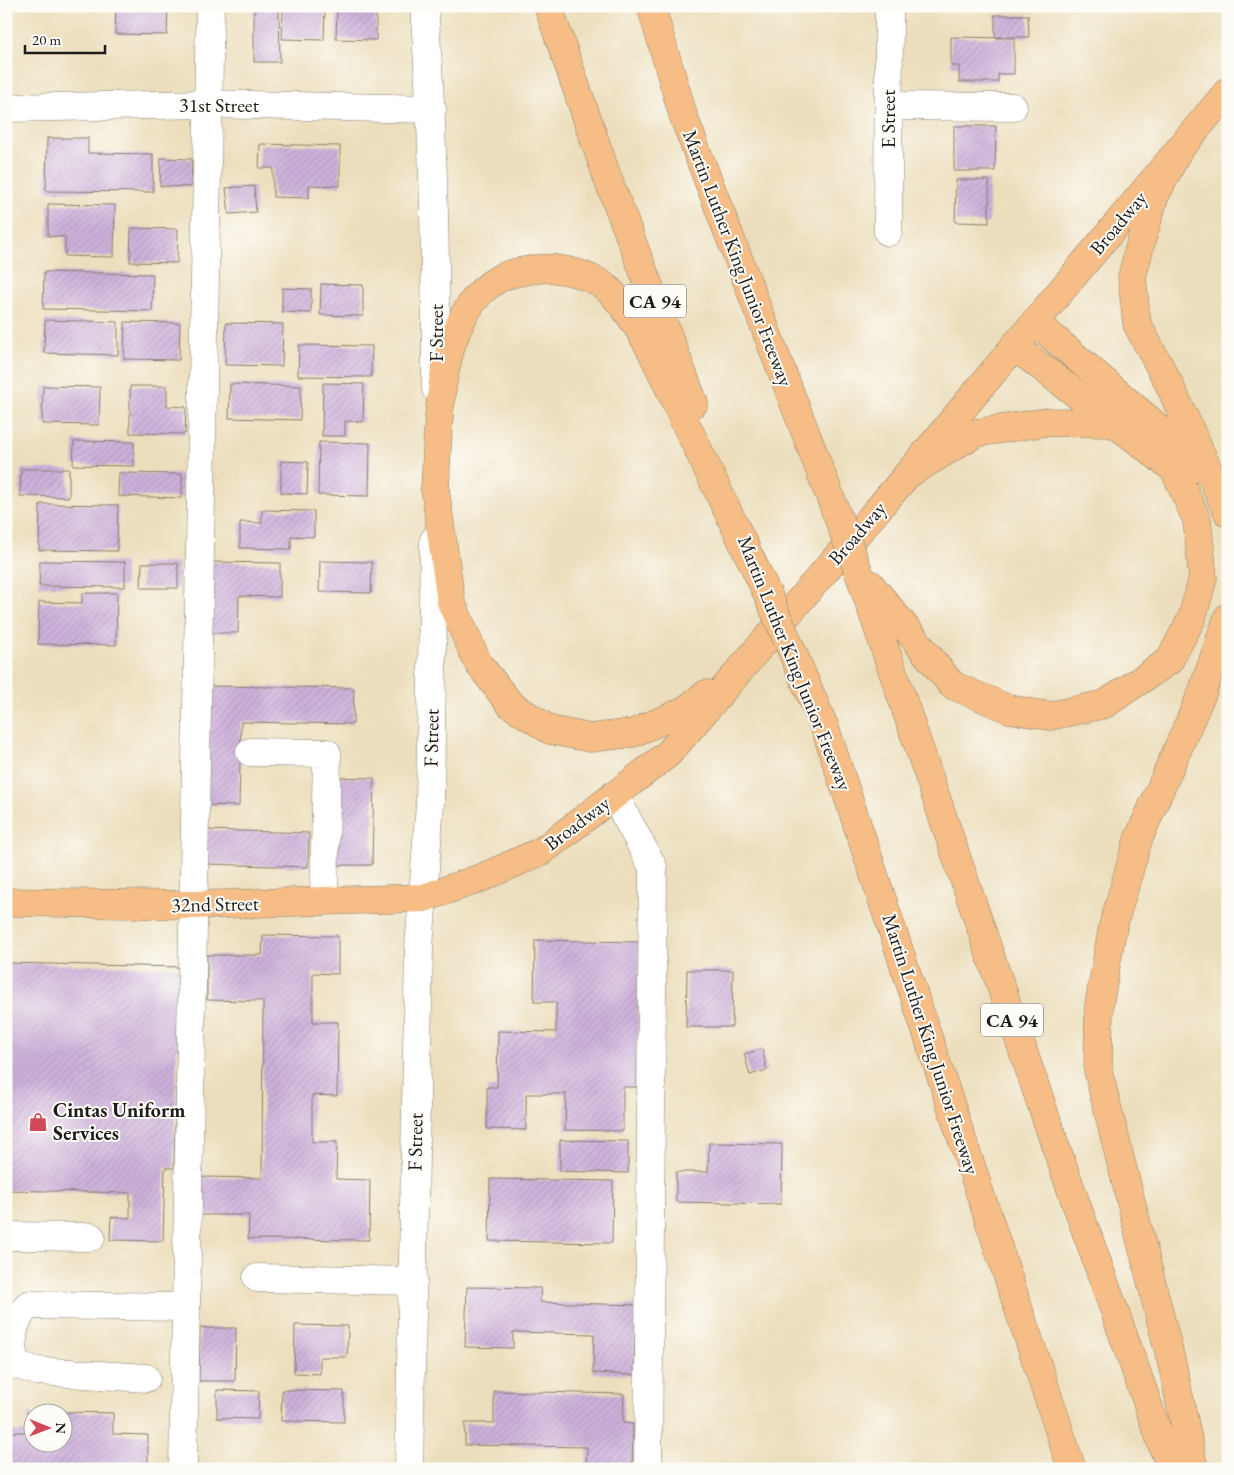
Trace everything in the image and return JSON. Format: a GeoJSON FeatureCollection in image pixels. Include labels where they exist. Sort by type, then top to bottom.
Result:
{"type":"FeatureCollection","features":[{"type":"Feature","properties":{"kind":"main road","name":"Martin Luther King Junior Freeway"},"geometry":{"type":"LineString","coordinates":[[548,6],[609,182],[767,593],[825,728],[1072,1469]]}},
{"type":"Feature","properties":{"kind":"main road","name":"Martin Luther King Junior Freeway"},"geometry":{"type":"LineString","coordinates":[[651,6],[684,118],[858,570],[1057,1150],[1171,1469]]}},
{"type":"Feature","properties":{"kind":"main road","name":"Broadway"},"geometry":{"type":"LineString","coordinates":[[424,898],[481,878],[542,851],[668,754],[908,474],[1228,91]]}},
{"type":"Feature","properties":{"kind":"main road"},"geometry":{"type":"LineString","coordinates":[[1179,149],[1154,198],[1132,277],[1137,324],[1169,384],[1224,502]]}},
{"type":"Feature","properties":{"kind":"main road"},"geometry":{"type":"LineString","coordinates":[[743,666],[684,711],[633,733],[590,738],[550,730],[510,704],[478,663],[451,602],[435,489],[441,390],[455,331],[477,297],[498,279],[510,274],[543,268],[580,273],[613,294],[648,343],[767,593]]}},
{"type":"Feature","properties":{"kind":"main road"},"geometry":{"type":"LineString","coordinates":[[1034,322],[1183,449],[1224,502]]}},
{"type":"Feature","properties":{"kind":"main road"},"geometry":{"type":"LineString","coordinates":[[858,570],[952,685],[1009,708],[1050,716],[1104,704],[1169,661],[1192,618],[1203,578],[1197,520],[1174,469],[1014,346]]}},
{"type":"Feature","properties":{"kind":"main road"},"geometry":{"type":"LineString","coordinates":[[908,474],[976,433],[1046,422],[1111,422]]}},
{"type":"Feature","properties":{"kind":"main road"},"geometry":{"type":"LineString","coordinates":[[1194,1469],[1173,1368],[1098,1071],[1099,1005],[1113,926],[1138,840],[1202,693],[1228,617]]}},
{"type":"Feature","properties":{"kind":"main road","name":"32nd Street"},"geometry":{"type":"LineString","coordinates":[[6,902],[192,905],[424,898]]}},
{"type":"Feature","properties":{"kind":"street"},"geometry":{"type":"LineString","coordinates":[[183,1469],[206,104],[210,6]]}},
{"type":"Feature","properties":{"kind":"street","name":"F Street"},"geometry":{"type":"LineString","coordinates":[[409,1469],[419,948],[430,803],[435,489],[436,246],[432,109],[424,6]]}},
{"type":"Feature","properties":{"kind":"street","name":"E Street"},"geometry":{"type":"LineString","coordinates":[[888,232],[889,6]]}},
{"type":"Feature","properties":{"kind":"street","name":"31st Street"},"geometry":{"type":"LineString","coordinates":[[6,108],[206,104],[432,109]]}},
{"type":"Feature","properties":{"kind":"street"},"geometry":{"type":"LineString","coordinates":[[889,106],[1013,106]]}},
{"type":"Feature","properties":{"kind":"street"},"geometry":{"type":"LineString","coordinates":[[250,752],[327,753],[324,901]]}},
{"type":"Feature","properties":{"kind":"street"},"geometry":{"type":"LineString","coordinates":[[614,796],[653,867],[648,1469]]}},
{"type":"Feature","properties":{"kind":"street"},"geometry":{"type":"LineString","coordinates":[[6,1236],[90,1237]]}},
{"type":"Feature","properties":{"kind":"street"},"geometry":{"type":"LineString","coordinates":[[257,1278],[413,1281]]}},
{"type":"Feature","properties":{"kind":"street"},"geometry":{"type":"LineString","coordinates":[[146,1378],[37,1371],[14,1364],[12,1341],[16,1319],[28,1305],[186,1308]]}},
{"type":"Feature","properties":{"kind":"building"},"geometry":{"type":"Polygon","coordinates":[[[116,6],[168,6],[167,35],[115,34],[116,6]]]}},
{"type":"Feature","properties":{"kind":"building"},"geometry":{"type":"Polygon","coordinates":[[[283,6],[325,6],[324,40],[282,39],[283,6]]]}},
{"type":"Feature","properties":{"kind":"building"},"geometry":{"type":"Polygon","coordinates":[[[337,6],[376,6],[376,40],[336,39],[337,6]]]}},
{"type":"Feature","properties":{"kind":"building"},"geometry":{"type":"Polygon","coordinates":[[[254,9],[279,9],[280,62],[254,62],[254,9]]]}},
{"type":"Feature","properties":{"kind":"building"},"geometry":{"type":"Polygon","coordinates":[[[995,15],[1028,15],[1029,37],[995,37],[995,15]]]}},
{"type":"Feature","properties":{"kind":"building"},"geometry":{"type":"Polygon","coordinates":[[[951,37],[1014,38],[1014,74],[998,74],[998,82],[959,82],[959,66],[951,66],[951,37]]]}},
{"type":"Feature","properties":{"kind":"building"},"geometry":{"type":"Polygon","coordinates":[[[954,126],[996,126],[995,171],[954,171],[954,126]]]}},
{"type":"Feature","properties":{"kind":"building"},"geometry":{"type":"Polygon","coordinates":[[[47,138],[88,138],[88,153],[153,154],[153,192],[46,191],[47,138]]]}},
{"type":"Feature","properties":{"kind":"building"},"geometry":{"type":"Polygon","coordinates":[[[260,144],[340,146],[340,186],[309,185],[309,198],[273,197],[273,168],[259,168],[260,144]]]}},
{"type":"Feature","properties":{"kind":"building"},"geometry":{"type":"Polygon","coordinates":[[[161,158],[192,159],[191,187],[160,186],[161,158]]]}},
{"type":"Feature","properties":{"kind":"building"},"geometry":{"type":"Polygon","coordinates":[[[956,180],[989,180],[989,223],[955,222],[956,180]]]}},
{"type":"Feature","properties":{"kind":"building"},"geometry":{"type":"Polygon","coordinates":[[[254,186],[256,212],[229,214],[226,188],[254,186]]]}},
{"type":"Feature","properties":{"kind":"building"},"geometry":{"type":"Polygon","coordinates":[[[48,204],[115,205],[114,257],[65,256],[65,237],[48,236],[48,204]]]}},
{"type":"Feature","properties":{"kind":"building"},"geometry":{"type":"Polygon","coordinates":[[[131,228],[178,229],[177,263],[130,262],[131,228]]]}},
{"type":"Feature","properties":{"kind":"building"},"geometry":{"type":"Polygon","coordinates":[[[44,272],[153,274],[152,311],[43,309],[44,272]]]}},
{"type":"Feature","properties":{"kind":"building"},"geometry":{"type":"Polygon","coordinates":[[[321,284],[363,285],[363,316],[320,315],[321,284]]]}},
{"type":"Feature","properties":{"kind":"building"},"geometry":{"type":"Polygon","coordinates":[[[282,288],[311,289],[311,313],[282,312],[282,288]]]}},
{"type":"Feature","properties":{"kind":"building"},"geometry":{"type":"Polygon","coordinates":[[[45,320],[118,322],[118,355],[44,353],[45,320]]]}},
{"type":"Feature","properties":{"kind":"building"},"geometry":{"type":"Polygon","coordinates":[[[125,322],[180,323],[179,360],[124,359],[125,322]]]}},
{"type":"Feature","properties":{"kind":"building"},"geometry":{"type":"Polygon","coordinates":[[[226,323],[283,324],[282,366],[225,365],[226,323]]]}},
{"type":"Feature","properties":{"kind":"building"},"geometry":{"type":"Polygon","coordinates":[[[299,345],[372,346],[371,377],[298,376],[299,345]]]}},
{"type":"Feature","properties":{"kind":"building"},"geometry":{"type":"Polygon","coordinates":[[[323,383],[364,384],[363,422],[345,421],[345,436],[322,436],[323,383]]]}},
{"type":"Feature","properties":{"kind":"building"},"geometry":{"type":"Polygon","coordinates":[[[230,384],[301,386],[300,420],[229,418],[230,384]]]}},
{"type":"Feature","properties":{"kind":"building"},"geometry":{"type":"Polygon","coordinates":[[[43,386],[100,387],[99,425],[42,424],[43,386]]]}},
{"type":"Feature","properties":{"kind":"building"},"geometry":{"type":"Polygon","coordinates":[[[130,386],[167,386],[167,406],[186,407],[185,434],[130,433],[130,386]]]}},
{"type":"Feature","properties":{"kind":"building"},"geometry":{"type":"Polygon","coordinates":[[[74,441],[134,442],[134,466],[73,465],[74,441]]]}},
{"type":"Feature","properties":{"kind":"building"},"geometry":{"type":"Polygon","coordinates":[[[319,442],[370,443],[369,496],[318,495],[319,442]]]}},
{"type":"Feature","properties":{"kind":"building"},"geometry":{"type":"Polygon","coordinates":[[[281,461],[308,462],[307,494],[281,493],[281,461]]]}},
{"type":"Feature","properties":{"kind":"building"},"geometry":{"type":"Polygon","coordinates":[[[21,469],[69,469],[69,497],[20,496],[21,469]]]}},
{"type":"Feature","properties":{"kind":"building"},"geometry":{"type":"Polygon","coordinates":[[[119,473],[182,474],[182,498],[118,496],[119,473]]]}},
{"type":"Feature","properties":{"kind":"building"},"geometry":{"type":"Polygon","coordinates":[[[40,504],[118,505],[117,551],[39,550],[40,504]]]}},
{"type":"Feature","properties":{"kind":"building"},"geometry":{"type":"Polygon","coordinates":[[[262,510],[314,511],[314,537],[291,536],[291,549],[240,548],[240,522],[262,523],[262,510]]]}},
{"type":"Feature","properties":{"kind":"building"},"geometry":{"type":"Polygon","coordinates":[[[40,561],[125,562],[125,587],[39,586],[40,561]]]}},
{"type":"Feature","properties":{"kind":"building"},"geometry":{"type":"Polygon","coordinates":[[[320,561],[372,562],[371,593],[319,592],[320,561]]]}},
{"type":"Feature","properties":{"kind":"building"},"geometry":{"type":"Polygon","coordinates":[[[212,562],[280,563],[280,597],[239,596],[238,633],[210,633],[212,562]]]}},
{"type":"Feature","properties":{"kind":"building"},"geometry":{"type":"Polygon","coordinates":[[[142,563],[178,563],[178,588],[141,588],[142,563]]]}},
{"type":"Feature","properties":{"kind":"building"},"geometry":{"type":"Polygon","coordinates":[[[82,593],[117,593],[116,645],[38,644],[39,602],[82,603],[82,593]]]}},
{"type":"Feature","properties":{"kind":"building"},"geometry":{"type":"Polygon","coordinates":[[[208,686],[354,688],[353,724],[241,722],[239,806],[206,805],[208,686]]]}},
{"type":"Feature","properties":{"kind":"building"},"geometry":{"type":"Polygon","coordinates":[[[333,777],[374,778],[372,865],[332,865],[333,777]]]}},
{"type":"Feature","properties":{"kind":"building"},"geometry":{"type":"Polygon","coordinates":[[[207,830],[309,833],[308,867],[206,864],[207,830]]]}},
{"type":"Feature","properties":{"kind":"building"},"geometry":{"type":"Polygon","coordinates":[[[263,935],[338,936],[338,974],[313,973],[313,1022],[338,1022],[337,1096],[312,1095],[312,1142],[337,1142],[336,1179],[370,1180],[369,1240],[248,1239],[249,1215],[201,1215],[201,1177],[262,1178],[263,1001],[207,1000],[207,955],[262,955],[263,935]]]}},
{"type":"Feature","properties":{"kind":"building"},"geometry":{"type":"Polygon","coordinates":[[[535,940],[639,942],[637,1087],[623,1087],[623,1131],[565,1130],[566,1094],[526,1094],[526,1130],[487,1129],[487,1087],[497,1087],[498,1031],[556,1032],[556,1002],[534,1002],[535,940]]]}},
{"type":"Feature","properties":{"kind":"building"},"geometry":{"type":"Polygon","coordinates":[[[6,963],[179,967],[174,1168],[165,1168],[163,1241],[110,1240],[111,1217],[130,1218],[130,1193],[6,1190],[6,963]]]}},
{"type":"Feature","properties":{"kind":"building"},"geometry":{"type":"Polygon","coordinates":[[[687,970],[733,970],[732,1027],[686,1027],[687,970]]]}},
{"type":"Feature","properties":{"kind":"building"},"geometry":{"type":"Polygon","coordinates":[[[762,1049],[767,1070],[750,1075],[744,1054],[762,1049]]]}},
{"type":"Feature","properties":{"kind":"building"},"geometry":{"type":"Polygon","coordinates":[[[560,1140],[628,1141],[628,1173],[560,1171],[560,1140]]]}},
{"type":"Feature","properties":{"kind":"building"},"geometry":{"type":"Polygon","coordinates":[[[709,1143],[782,1144],[781,1204],[676,1202],[676,1172],[708,1172],[709,1143]]]}},
{"type":"Feature","properties":{"kind":"building"},"geometry":{"type":"Polygon","coordinates":[[[490,1179],[613,1181],[612,1243],[489,1241],[490,1179]]]}},
{"type":"Feature","properties":{"kind":"building"},"geometry":{"type":"Polygon","coordinates":[[[467,1287],[541,1288],[540,1302],[636,1305],[634,1375],[593,1373],[594,1334],[513,1332],[513,1348],[465,1347],[467,1287]]]}},
{"type":"Feature","properties":{"kind":"building"},"geometry":{"type":"Polygon","coordinates":[[[295,1325],[348,1326],[347,1357],[320,1357],[320,1374],[294,1373],[295,1325]]]}},
{"type":"Feature","properties":{"kind":"building"},"geometry":{"type":"Polygon","coordinates":[[[200,1328],[236,1328],[235,1381],[199,1381],[200,1328]]]}},
{"type":"Feature","properties":{"kind":"building"},"geometry":{"type":"Polygon","coordinates":[[[217,1390],[259,1391],[258,1419],[217,1418],[217,1390]]]}},
{"type":"Feature","properties":{"kind":"building"},"geometry":{"type":"Polygon","coordinates":[[[282,1390],[344,1391],[344,1422],[281,1421],[282,1390]]]}},
{"type":"Feature","properties":{"kind":"building"},"geometry":{"type":"Polygon","coordinates":[[[494,1391],[624,1394],[623,1423],[633,1424],[632,1469],[586,1469],[587,1447],[465,1445],[465,1423],[494,1423],[494,1391]]]}},
{"type":"Feature","properties":{"kind":"building"},"geometry":{"type":"Polygon","coordinates":[[[72,1412],[113,1413],[113,1434],[148,1435],[148,1469],[6,1469],[6,1432],[22,1432],[22,1452],[72,1452],[72,1412]]]}},
{"type":"Feature","properties":{"kind":"building"},"geometry":{"type":"Polygon","coordinates":[[[734,1466],[771,1467],[771,1469],[734,1469],[734,1466]]]}},
{"type":"Feature","properties":{"kind":"place","name":"Cintas Uniform Services"},"geometry":{"type":"Point","coordinates":[38,1122]}}]}
